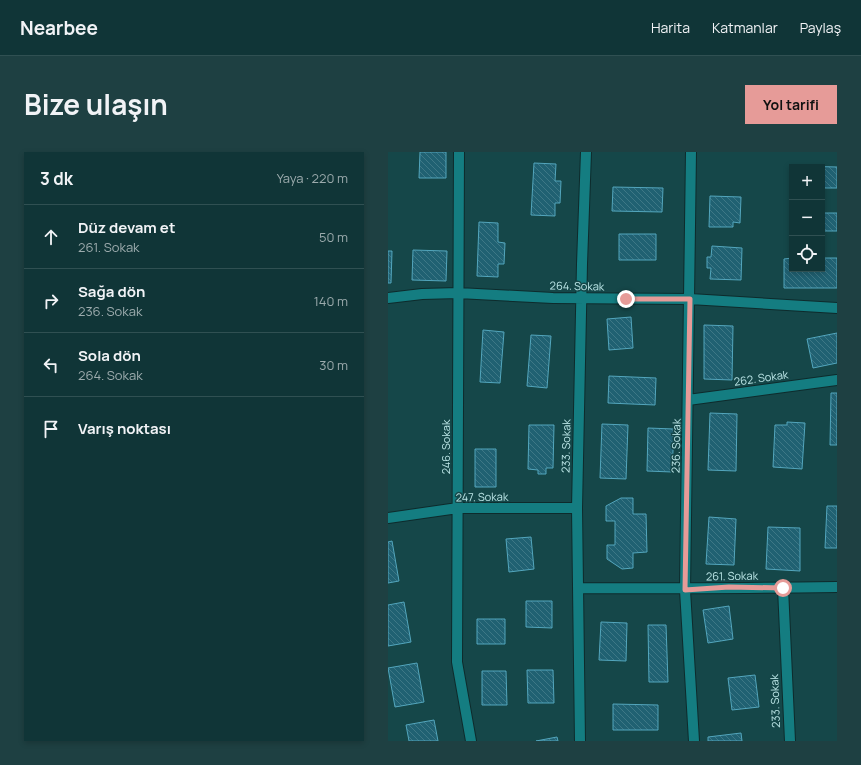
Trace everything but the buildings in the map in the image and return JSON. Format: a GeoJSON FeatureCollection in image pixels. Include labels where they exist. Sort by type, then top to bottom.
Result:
{"type":"FeatureCollection","features":[{"type":"Feature","properties":{"kind":"street","name":"246. Sokak"},"geometry":{"type":"LineString","coordinates":[[459,152],[457,662],[471,741]]}},
{"type":"Feature","properties":{"kind":"street","name":"233. Sokak"},"geometry":{"type":"LineString","coordinates":[[580,741],[577,508],[581,298],[586,152]]}},
{"type":"Feature","properties":{"kind":"street","name":"236. Sokak"},"geometry":{"type":"LineString","coordinates":[[691,152],[685,590],[694,741]]}},
{"type":"Feature","properties":{"kind":"street","name":"264. Sokak"},"geometry":{"type":"LineString","coordinates":[[388,298],[422,294],[458,293],[553,298],[690,299],[837,308]]}},
{"type":"Feature","properties":{"kind":"street","name":"262. Sokak"},"geometry":{"type":"LineString","coordinates":[[688,400],[837,380]]}},
{"type":"Feature","properties":{"kind":"street","name":"247. Sokak"},"geometry":{"type":"LineString","coordinates":[[388,518],[458,508],[577,508]]}},
{"type":"Feature","properties":{"kind":"street","name":"261. Sokak"},"geometry":{"type":"LineString","coordinates":[[579,588],[685,590],[729,587],[837,587]]}},
{"type":"Feature","properties":{"kind":"street","name":"233. Sokak"},"geometry":{"type":"LineString","coordinates":[[783,588],[790,741]]}},
{"type":"Feature","properties":{"kind":"route"},"geometry":{"type":"LineString","coordinates":[[626,299],[690,299],[685,590],[729,587],[783,588]]}}]}
